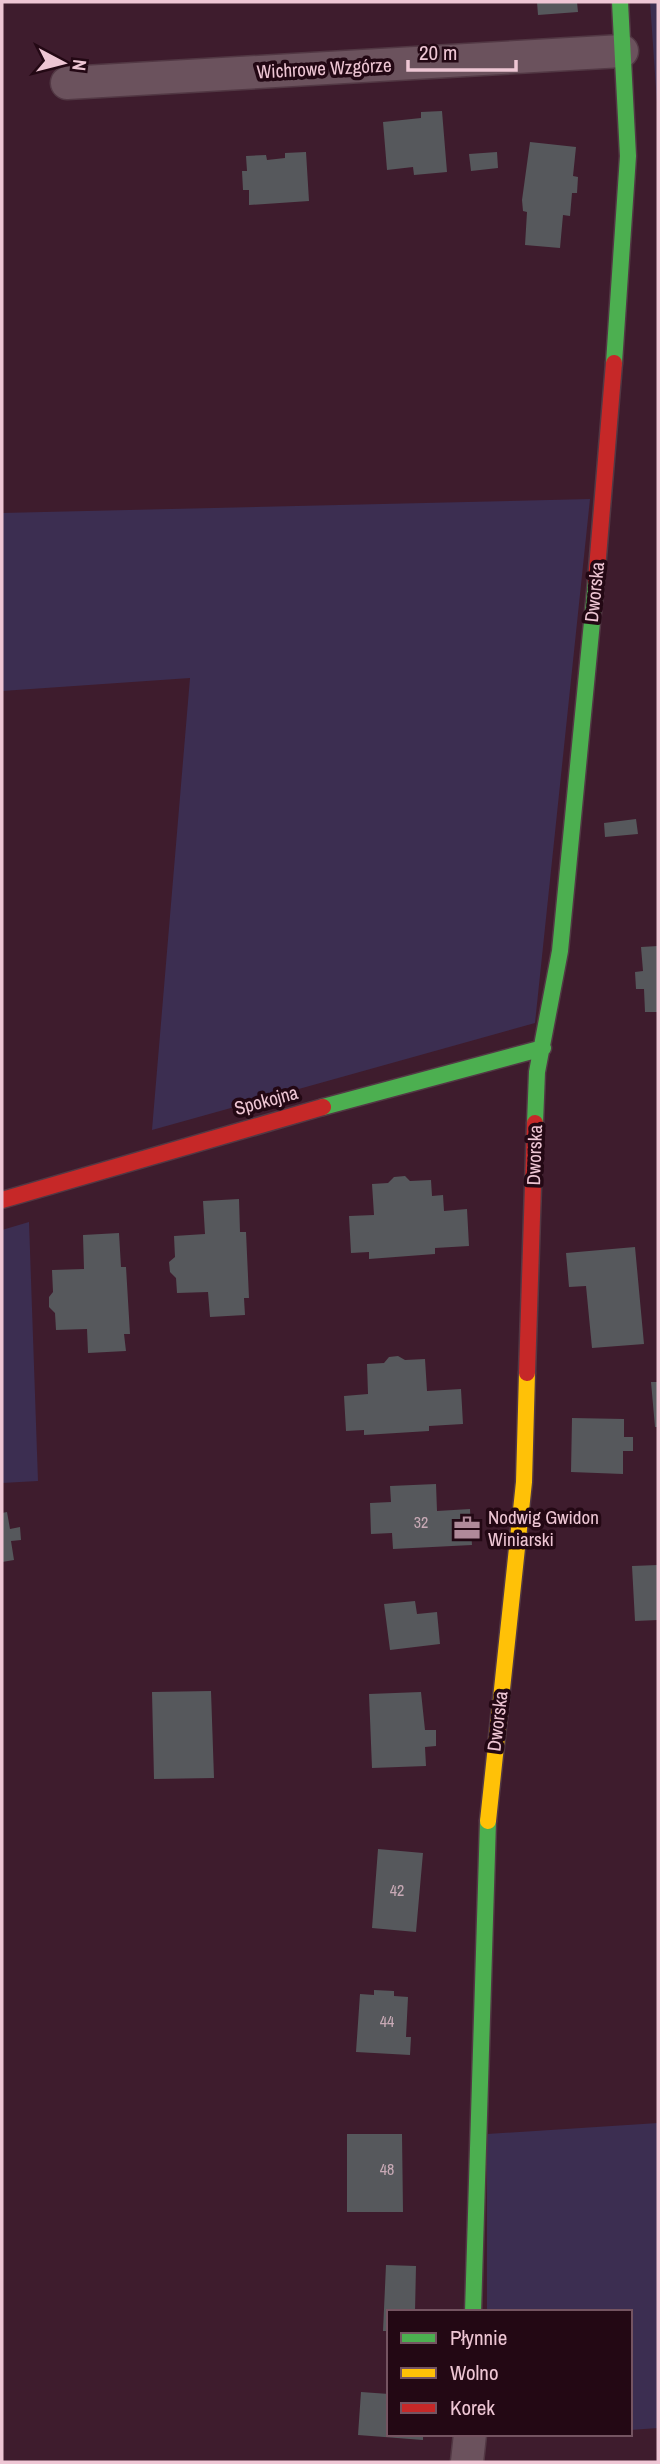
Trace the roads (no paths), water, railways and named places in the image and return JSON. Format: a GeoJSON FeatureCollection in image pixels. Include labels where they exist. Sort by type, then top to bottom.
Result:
{"type":"FeatureCollection","features":[{"type":"Feature","properties":{"kind":"street","name":"Dworska"},"geometry":{"type":"LineString","coordinates":[[473,2310],[488,1805],[524,1482],[537,1072],[560,951],[603,514],[628,156],[620,2]]}},
{"type":"Feature","properties":{"kind":"street","name":"Wichrowe Wzgórze"},"geometry":{"type":"LineString","coordinates":[[67,83],[622,51]]}},
{"type":"Feature","properties":{"kind":"street","name":"Spokojna"},"geometry":{"type":"LineString","coordinates":[[2,1200],[233,1130],[543,1048]]}},
{"type":"Feature","properties":{"kind":"street"},"geometry":{"type":"LineString","coordinates":[[467,2462],[470,2436]]}},
{"type":"Feature","properties":{"kind":"place","name":"Nodwig Gwidon Winiarski"},"geometry":{"type":"Point","coordinates":[467,1528]}}]}
